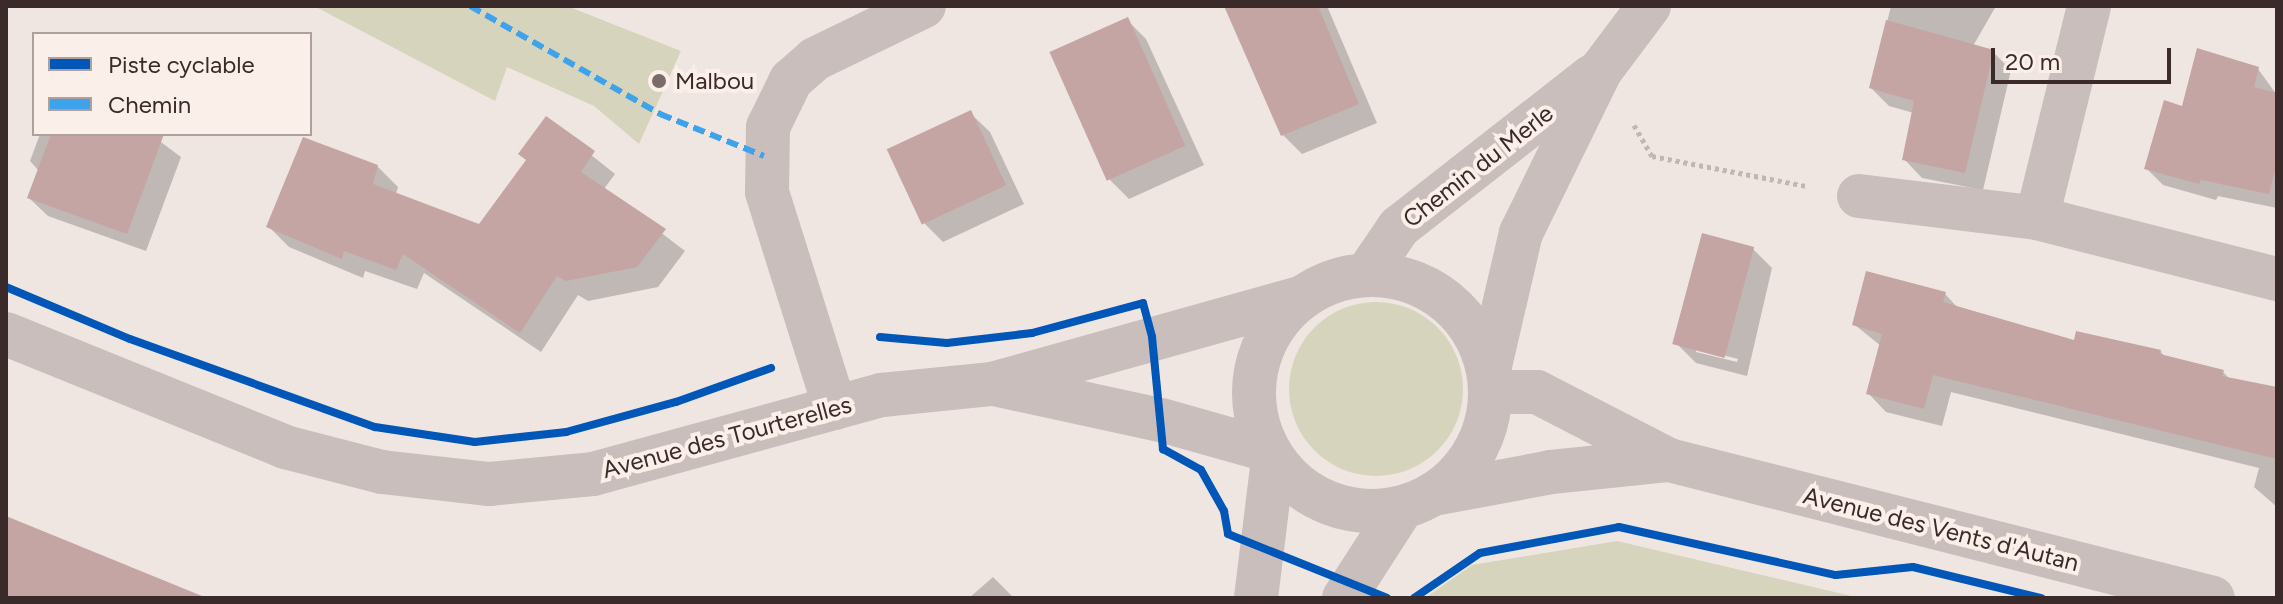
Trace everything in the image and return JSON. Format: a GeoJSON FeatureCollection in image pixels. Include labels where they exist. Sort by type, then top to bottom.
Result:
{"type":"FeatureCollection","features":[{"type":"Feature","properties":{"kind":"street"},"geometry":{"type":"LineString","coordinates":[[835,408],[767,192],[768,127],[791,80],[815,59],[924,6]]}},
{"type":"Feature","properties":{"kind":"street","name":"Chemin du Merle"},"geometry":{"type":"LineString","coordinates":[[1489,381],[1521,233],[1601,70],[1649,6]]}},
{"type":"Feature","properties":{"kind":"street"},"geometry":{"type":"LineString","coordinates":[[2037,218],[2089,6]]}},
{"type":"Feature","properties":{"kind":"street","name":"Chemin du Merle"},"geometry":{"type":"LineString","coordinates":[[1367,274],[1399,227],[1601,70]]}},
{"type":"Feature","properties":{"kind":"street"},"geometry":{"type":"LineString","coordinates":[[1859,196],[2037,218],[2277,279]]}},
{"type":"Feature","properties":{"kind":"street"},"geometry":{"type":"LineString","coordinates":[[1344,598],[1418,501],[1461,471],[1481,441],[1489,381],[1474,331],[1445,300],[1409,280],[1367,274],[1332,281],[1300,298],[1271,329],[1256,369],[1254,411],[1270,455],[1308,494],[1353,510],[1418,501]]}},
{"type":"Feature","properties":{"kind":"street","name":"Avenue des Tourterelles"},"geometry":{"type":"LineString","coordinates":[[6,334],[285,447],[382,472],[489,484],[593,474],[882,395],[992,384],[1300,298]]}},
{"type":"Feature","properties":{"kind":"street","name":"Avenue des Vents d'Autan"},"geometry":{"type":"LineString","coordinates":[[1489,381],[1537,392],[1669,460],[2213,598]]}},
{"type":"Feature","properties":{"kind":"street","name":"Avenue des Tourterelles"},"geometry":{"type":"LineString","coordinates":[[992,384],[1161,420],[1270,455]]}},
{"type":"Feature","properties":{"kind":"street"},"geometry":{"type":"LineString","coordinates":[[1256,598],[1270,455]]}},
{"type":"Feature","properties":{"kind":"street","name":"Avenue des Vents d'Autan"},"geometry":{"type":"LineString","coordinates":[[1418,501],[1551,472],[1669,460]]}},
{"type":"Feature","properties":{"kind":"path"},"geometry":{"type":"LineString","coordinates":[[1601,70],[1652,156],[1859,196]]}},
{"type":"Feature","properties":{"kind":"shaded area"},"geometry":{"type":"Polygon","coordinates":[[[314,6],[567,6],[681,51],[639,144],[594,106],[507,67],[495,101],[314,6]]]}},
{"type":"Feature","properties":{"kind":"shaded area"},"geometry":{"type":"Polygon","coordinates":[[[1376,302],[1409,309],[1437,328],[1456,356],[1463,389],[1456,422],[1437,450],[1409,469],[1376,476],[1343,469],[1315,450],[1296,422],[1289,389],[1296,356],[1315,328],[1343,309],[1376,302]]]}},
{"type":"Feature","properties":{"kind":"shaded area"},"geometry":{"type":"Polygon","coordinates":[[[1617,541],[1860,598],[1425,598],[1472,565],[1617,541]]]}},
{"type":"Feature","properties":{"kind":"building"},"geometry":{"type":"Polygon","coordinates":[[[1224,6],[1318,6],[1359,104],[1281,136],[1224,6]]]}},
{"type":"Feature","properties":{"kind":"building"},"geometry":{"type":"Polygon","coordinates":[[[1128,17],[1185,146],[1107,181],[1049,52],[1128,17]]]}},
{"type":"Feature","properties":{"kind":"building"},"geometry":{"type":"Polygon","coordinates":[[[1886,20],[1994,50],[1965,173],[1902,160],[1914,101],[1869,88],[1886,20]]]}},
{"type":"Feature","properties":{"kind":"building"},"geometry":{"type":"Polygon","coordinates":[[[2197,48],[2259,67],[2254,87],[2277,93],[2277,162],[2269,194],[2201,180],[2199,184],[2144,169],[2164,100],[2182,106],[2197,48]]]}},
{"type":"Feature","properties":{"kind":"building"},"geometry":{"type":"Polygon","coordinates":[[[971,110],[1006,185],[922,225],[887,149],[971,110]]]}},
{"type":"Feature","properties":{"kind":"building"},"geometry":{"type":"Polygon","coordinates":[[[546,116],[595,151],[581,172],[666,229],[637,267],[566,281],[557,276],[520,333],[403,254],[396,270],[344,251],[342,259],[266,227],[303,137],[378,165],[373,184],[479,224],[526,160],[518,154],[546,116]]]}},
{"type":"Feature","properties":{"kind":"building"},"geometry":{"type":"Polygon","coordinates":[[[50,136],[163,136],[127,234],[27,198],[50,136]]]}},
{"type":"Feature","properties":{"kind":"building"},"geometry":{"type":"Polygon","coordinates":[[[1702,233],[1754,247],[1724,358],[1672,344],[1702,233]]]}},
{"type":"Feature","properties":{"kind":"building"},"geometry":{"type":"Polygon","coordinates":[[[1866,271],[1946,292],[1943,302],[2074,340],[2076,331],[2161,350],[2160,354],[2224,370],[2222,376],[2277,387],[2277,459],[1933,375],[1924,409],[1866,394],[1882,334],[1852,325],[1866,271]]]}},
{"type":"Feature","properties":{"kind":"building"},"geometry":{"type":"Polygon","coordinates":[[[6,516],[202,596],[202,598],[6,598],[6,516]]]}},
{"type":"Feature","properties":{"kind":"marked path"},"geometry":{"type":"LineString","coordinates":[[470,6],[660,114],[764,156]]}},
{"type":"Feature","properties":{"kind":"cycle path"},"geometry":{"type":"LineString","coordinates":[[6,287],[130,339],[375,427],[475,442],[566,432],[676,402],[771,368]]}},
{"type":"Feature","properties":{"kind":"cycle path"},"geometry":{"type":"LineString","coordinates":[[880,337],[947,343],[1032,333],[1143,303],[1152,337],[1163,449],[1201,470],[1224,511],[1228,534],[1387,598]]}},
{"type":"Feature","properties":{"kind":"cycle path"},"geometry":{"type":"LineString","coordinates":[[1414,598],[1480,553],[1619,527],[1836,575],[1913,567],[2041,598]]}},
{"type":"Feature","properties":{"kind":"place","name":"Malbou"},"geometry":{"type":"Point","coordinates":[659,81]}}]}
